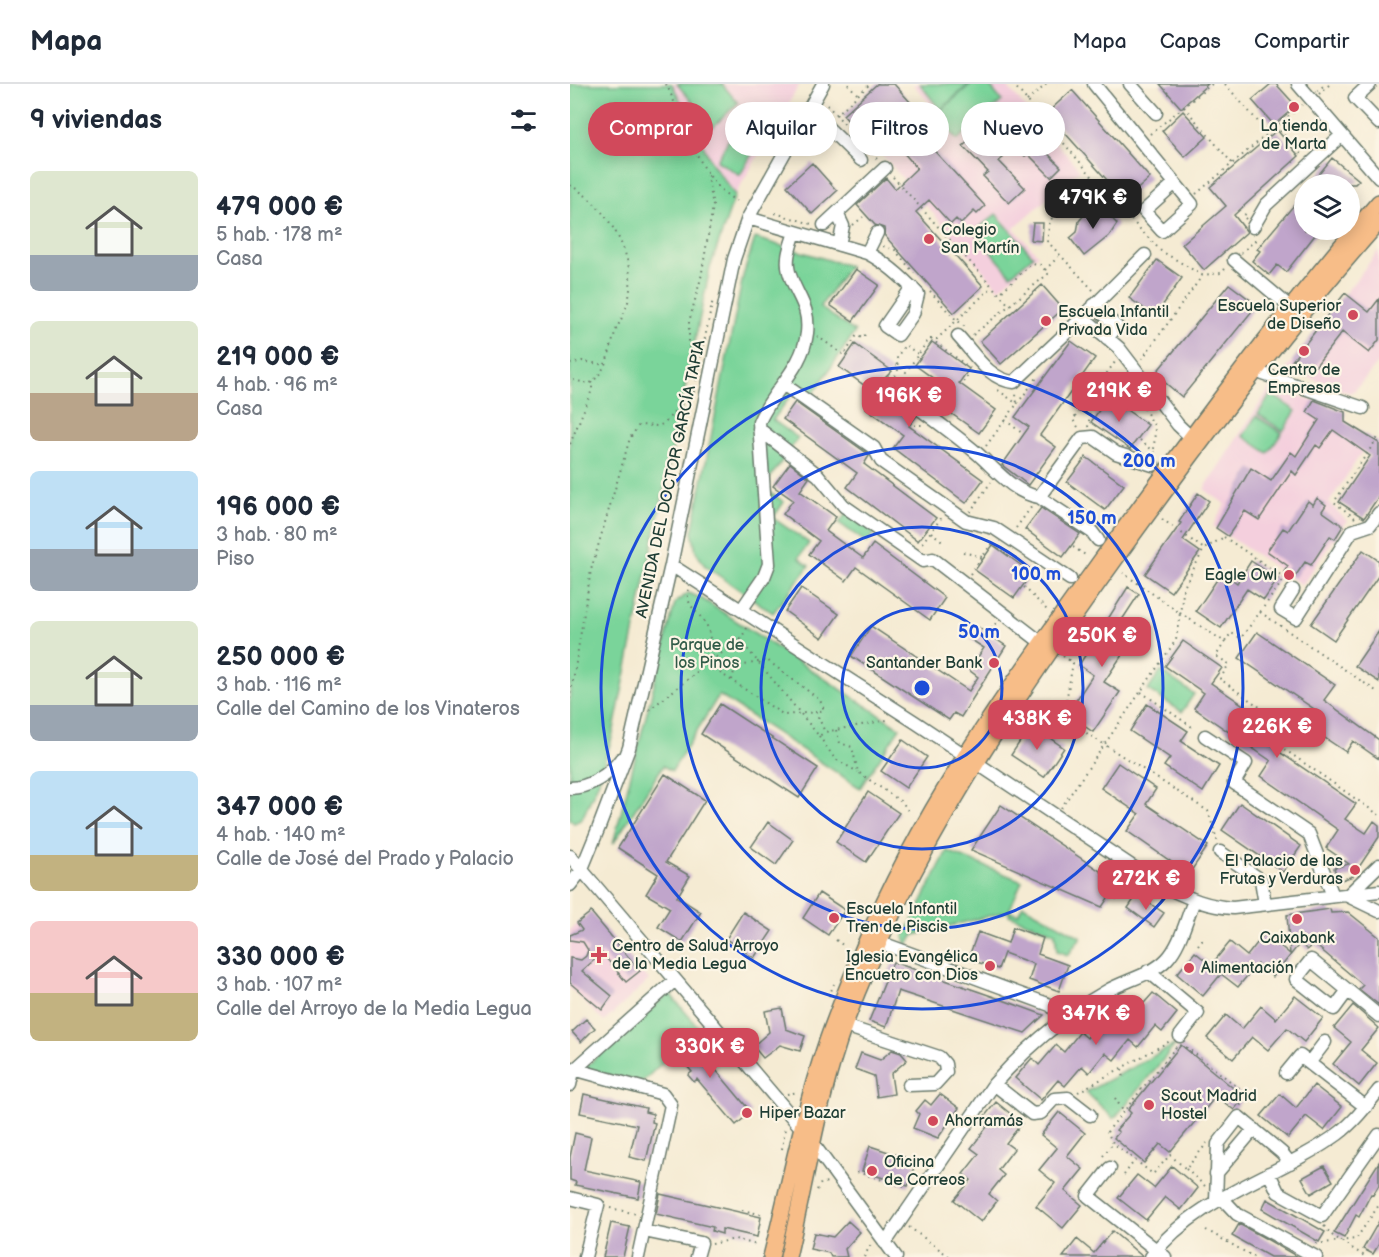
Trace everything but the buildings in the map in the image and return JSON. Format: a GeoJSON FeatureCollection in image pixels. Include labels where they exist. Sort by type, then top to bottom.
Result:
{"type":"FeatureCollection","features":[{"type":"Feature","properties":{"kind":"main road"},"geometry":{"type":"LineString","coordinates":[[771,1257],[825,1046],[864,947],[908,854],[970,759],[1051,649],[1194,442],[1250,366],[1379,202]]}},
{"type":"Feature","properties":{"kind":"main road"},"geometry":{"type":"LineString","coordinates":[[1294,311],[1379,222]]}},
{"type":"Feature","properties":{"kind":"main road"},"geometry":{"type":"LineString","coordinates":[[788,1257],[813,1145],[844,1026],[879,942],[970,759]]}},
{"type":"Feature","properties":{"kind":"street","name":"AVENIDA DEL DOCTOR GARCÍA TAPIA"},"geometry":{"type":"LineString","coordinates":[[813,102],[823,84]]}},
{"type":"Feature","properties":{"kind":"street"},"geometry":{"type":"LineString","coordinates":[[1094,84],[1141,142],[1175,183],[1189,200],[1192,204],[1161,231],[1144,212],[1175,183]]}},
{"type":"Feature","properties":{"kind":"street"},"geometry":{"type":"LineString","coordinates":[[1130,84],[1156,113]]}},
{"type":"Feature","properties":{"kind":"street"},"geometry":{"type":"LineString","coordinates":[[1298,84],[1379,178]]}},
{"type":"Feature","properties":{"kind":"street"},"geometry":{"type":"LineString","coordinates":[[1370,84],[1355,98],[1379,123]]}},
{"type":"Feature","properties":{"kind":"street"},"geometry":{"type":"LineString","coordinates":[[1253,227],[1266,205],[1342,135]]}},
{"type":"Feature","properties":{"kind":"street"},"geometry":{"type":"LineString","coordinates":[[837,136],[861,160]]}},
{"type":"Feature","properties":{"kind":"street","name":"AVENIDA DEL DOCTOR GARCÍA TAPIA"},"geometry":{"type":"LineString","coordinates":[[570,885],[581,871],[628,748],[639,708],[734,259],[748,218],[783,156]]}},
{"type":"Feature","properties":{"kind":"street"},"geometry":{"type":"LineString","coordinates":[[824,225],[885,168]]}},
{"type":"Feature","properties":{"kind":"street"},"geometry":{"type":"LineString","coordinates":[[837,213],[843,226],[839,244]]}},
{"type":"Feature","properties":{"kind":"street"},"geometry":{"type":"LineString","coordinates":[[748,218],[867,253],[880,259],[912,287]]}},
{"type":"Feature","properties":{"kind":"street"},"geometry":{"type":"LineString","coordinates":[[742,609],[764,577],[769,564],[759,429],[764,411],[799,358],[807,334],[806,307],[789,271],[788,255],[795,232]]}},
{"type":"Feature","properties":{"kind":"street"},"geometry":{"type":"LineString","coordinates":[[867,253],[877,232]]}},
{"type":"Feature","properties":{"kind":"street"},"geometry":{"type":"LineString","coordinates":[[958,336],[994,376],[1004,381],[1014,382],[1145,255]]}},
{"type":"Feature","properties":{"kind":"street"},"geometry":{"type":"LineString","coordinates":[[1234,260],[1294,311]]}},
{"type":"Feature","properties":{"kind":"street"},"geometry":{"type":"LineString","coordinates":[[1098,302],[1117,327],[1107,338]]}},
{"type":"Feature","properties":{"kind":"street"},"geometry":{"type":"LineString","coordinates":[[1083,317],[1107,338],[1135,368],[1194,442]]}},
{"type":"Feature","properties":{"kind":"street"},"geometry":{"type":"LineString","coordinates":[[1250,366],[1363,408]]}},
{"type":"Feature","properties":{"kind":"street"},"geometry":{"type":"LineString","coordinates":[[783,384],[874,448],[881,461],[964,520],[1004,535],[1070,579]]}},
{"type":"Feature","properties":{"kind":"street"},"geometry":{"type":"LineString","coordinates":[[888,386],[979,455],[998,473],[1029,495],[1039,497],[1092,532],[1098,540]]}},
{"type":"Feature","properties":{"kind":"street"},"geometry":{"type":"LineString","coordinates":[[759,429],[818,475],[844,506],[922,561],[933,559],[1051,649]]}},
{"type":"Feature","properties":{"kind":"street"},"geometry":{"type":"LineString","coordinates":[[1039,497],[1082,438],[1093,437],[1116,453],[1156,460]]}},
{"type":"Feature","properties":{"kind":"street"},"geometry":{"type":"LineString","coordinates":[[1293,590],[1281,609],[1296,618],[1352,531],[1370,525],[1379,513]]}},
{"type":"Feature","properties":{"kind":"street"},"geometry":{"type":"LineString","coordinates":[[671,565],[742,609],[1160,885],[1194,901],[1209,906],[1233,908],[1379,891]]}},
{"type":"Feature","properties":{"kind":"street"},"geometry":{"type":"LineString","coordinates":[[1205,736],[1246,763],[1234,783],[1309,834],[1333,896]]}},
{"type":"Feature","properties":{"kind":"street","name":"AVENIDA DEL DOCTOR GARCÍA TAPIA"},"geometry":{"type":"LineString","coordinates":[[570,788],[580,788],[614,770],[628,748]]}},
{"type":"Feature","properties":{"kind":"street"},"geometry":{"type":"LineString","coordinates":[[1220,852],[1261,880],[1264,904]]}},
{"type":"Feature","properties":{"kind":"street"},"geometry":{"type":"LineString","coordinates":[[570,856],[802,1130],[879,1242],[896,1257]]}},
{"type":"Feature","properties":{"kind":"street"},"geometry":{"type":"LineString","coordinates":[[1347,896],[1379,865]]}},
{"type":"Feature","properties":{"kind":"street"},"geometry":{"type":"LineString","coordinates":[[1347,896],[1379,911]]}},
{"type":"Feature","properties":{"kind":"street"},"geometry":{"type":"LineString","coordinates":[[879,1242],[994,1084],[1010,1066],[1065,1019],[1107,991],[1167,959],[1179,940],[1194,901]]}},
{"type":"Feature","properties":{"kind":"street"},"geometry":{"type":"LineString","coordinates":[[879,942],[1050,1005],[1065,1019]]}},
{"type":"Feature","properties":{"kind":"street"},"geometry":{"type":"LineString","coordinates":[[1148,971],[1198,1013],[1180,1041]]}},
{"type":"Feature","properties":{"kind":"street"},"geometry":{"type":"LineString","coordinates":[[570,1086],[572,1070],[675,980]]}},
{"type":"Feature","properties":{"kind":"street"},"geometry":{"type":"LineString","coordinates":[[1348,990],[1379,1016]]}},
{"type":"Feature","properties":{"kind":"street"},"geometry":{"type":"LineString","coordinates":[[844,1026],[939,1057],[945,1064],[946,1072],[935,1084],[909,1085]]}},
{"type":"Feature","properties":{"kind":"street"},"geometry":{"type":"LineString","coordinates":[[1309,1063],[1325,1042]]}},
{"type":"Feature","properties":{"kind":"street"},"geometry":{"type":"LineString","coordinates":[[1286,1073],[1299,1056],[1366,1107]]}},
{"type":"Feature","properties":{"kind":"street"},"geometry":{"type":"LineString","coordinates":[[572,1070],[663,1094],[671,1105],[638,1257]]}},
{"type":"Feature","properties":{"kind":"street"},"geometry":{"type":"LineString","coordinates":[[994,1084],[1032,1114],[1041,1113],[1054,1099],[1068,1098],[1090,1115]]}},
{"type":"Feature","properties":{"kind":"street"},"geometry":{"type":"LineString","coordinates":[[1110,1168],[1088,1196],[1157,1255],[1181,1227],[1218,1199],[1290,1163],[1340,1133],[1379,1091]]}},
{"type":"Feature","properties":{"kind":"street"},"geometry":{"type":"LineString","coordinates":[[1290,1163],[1282,1153],[1239,1117],[1218,1144],[1216,1174],[1218,1199],[1237,1214],[1315,1251]]}},
{"type":"Feature","properties":{"kind":"street"},"geometry":{"type":"LineString","coordinates":[[1216,1174],[1254,1129]]}},
{"type":"Feature","properties":{"kind":"street"},"geometry":{"type":"LineString","coordinates":[[1269,1173],[1278,1192],[1322,1216],[1379,1135]]}},
{"type":"Feature","properties":{"kind":"street"},"geometry":{"type":"LineString","coordinates":[[570,1198],[598,1205],[585,1257]]}},
{"type":"Feature","properties":{"kind":"street"},"geometry":{"type":"LineString","coordinates":[[644,1231],[700,1243],[697,1257]]}},
{"type":"Feature","properties":{"kind":"path"},"geometry":{"type":"LineString","coordinates":[[666,84],[678,107],[679,117],[707,171],[711,185],[712,216],[689,322],[689,350],[700,363]]}},
{"type":"Feature","properties":{"kind":"path"},"geometry":{"type":"LineString","coordinates":[[848,84],[858,95]]}},
{"type":"Feature","properties":{"kind":"path"},"geometry":{"type":"LineString","coordinates":[[837,114],[870,84]]}},
{"type":"Feature","properties":{"kind":"path"},"geometry":{"type":"LineString","coordinates":[[1027,101],[1047,84]]}},
{"type":"Feature","properties":{"kind":"path"},"geometry":{"type":"LineString","coordinates":[[1141,142],[1212,84]]}},
{"type":"Feature","properties":{"kind":"path"},"geometry":{"type":"LineString","coordinates":[[1225,84],[1268,133]]}},
{"type":"Feature","properties":{"kind":"path"},"geometry":{"type":"LineString","coordinates":[[1321,89],[1326,84]]}},
{"type":"Feature","properties":{"kind":"path"},"geometry":{"type":"LineString","coordinates":[[1189,200],[1276,126],[1330,84]]}},
{"type":"Feature","properties":{"kind":"path"},"geometry":{"type":"LineString","coordinates":[[1184,107],[1232,163]]}},
{"type":"Feature","properties":{"kind":"path"},"geometry":{"type":"LineString","coordinates":[[837,116],[1010,306]]}},
{"type":"Feature","properties":{"kind":"path"},"geometry":{"type":"LineString","coordinates":[[1276,126],[1310,164]]}},
{"type":"Feature","properties":{"kind":"path"},"geometry":{"type":"LineString","coordinates":[[707,171],[729,198],[739,202]]}},
{"type":"Feature","properties":{"kind":"path"},"geometry":{"type":"LineString","coordinates":[[1094,179],[1050,219],[1047,241],[1098,302]]}},
{"type":"Feature","properties":{"kind":"path"},"geometry":{"type":"LineString","coordinates":[[570,185],[584,192],[603,213],[628,261],[629,299],[605,366],[592,382],[592,390],[570,444]]}},
{"type":"Feature","properties":{"kind":"path"},"geometry":{"type":"LineString","coordinates":[[1045,270],[1059,256]]}},
{"type":"Feature","properties":{"kind":"path"},"geometry":{"type":"LineString","coordinates":[[931,292],[974,336],[1048,274],[1041,265],[1031,264],[999,294]]}},
{"type":"Feature","properties":{"kind":"path"},"geometry":{"type":"LineString","coordinates":[[1135,368],[1202,275]]}},
{"type":"Feature","properties":{"kind":"path"},"geometry":{"type":"LineString","coordinates":[[896,364],[906,372],[929,339],[937,339],[992,287]]}},
{"type":"Feature","properties":{"kind":"path"},"geometry":{"type":"LineString","coordinates":[[817,336],[844,355],[857,335],[863,338],[867,332]]}},
{"type":"Feature","properties":{"kind":"path"},"geometry":{"type":"LineString","coordinates":[[888,386],[898,371],[896,364],[905,345],[918,354]]}},
{"type":"Feature","properties":{"kind":"path"},"geometry":{"type":"LineString","coordinates":[[570,364],[582,361],[605,366]]}},
{"type":"Feature","properties":{"kind":"path"},"geometry":{"type":"LineString","coordinates":[[963,382],[972,370]]}},
{"type":"Feature","properties":{"kind":"path"},"geometry":{"type":"LineString","coordinates":[[1108,371],[1087,424],[1093,437],[1073,420],[1108,371]]}},
{"type":"Feature","properties":{"kind":"path"},"geometry":{"type":"LineString","coordinates":[[570,379],[581,384],[592,382]]}},
{"type":"Feature","properties":{"kind":"path"},"geometry":{"type":"LineString","coordinates":[[983,450],[1017,404],[1014,382]]}},
{"type":"Feature","properties":{"kind":"path"},"geometry":{"type":"LineString","coordinates":[[1149,387],[1142,403],[1155,427],[1156,460]]}},
{"type":"Feature","properties":{"kind":"path"},"geometry":{"type":"LineString","coordinates":[[570,698],[591,570],[630,438],[639,425],[658,426],[665,423],[683,402]]}},
{"type":"Feature","properties":{"kind":"path"},"geometry":{"type":"LineString","coordinates":[[1005,420],[1022,434]]}},
{"type":"Feature","properties":{"kind":"path"},"geometry":{"type":"LineString","coordinates":[[1360,529],[1353,516],[1334,502],[1379,436]]}},
{"type":"Feature","properties":{"kind":"path"},"geometry":{"type":"LineString","coordinates":[[1140,440],[1154,450]]}},
{"type":"Feature","properties":{"kind":"path"},"geometry":{"type":"LineString","coordinates":[[977,502],[998,473]]}},
{"type":"Feature","properties":{"kind":"path"},"geometry":{"type":"LineString","coordinates":[[964,582],[982,557],[1039,497]]}},
{"type":"Feature","properties":{"kind":"path"},"geometry":{"type":"LineString","coordinates":[[922,543],[941,518]]}},
{"type":"Feature","properties":{"kind":"path"},"geometry":{"type":"LineString","coordinates":[[1162,519],[1204,549]]}},
{"type":"Feature","properties":{"kind":"path"},"geometry":{"type":"LineString","coordinates":[[931,532],[945,543]]}},
{"type":"Feature","properties":{"kind":"path"},"geometry":{"type":"LineString","coordinates":[[1056,815],[1176,640],[1184,586],[1204,549],[1224,537],[1285,578],[1241,638],[1232,633],[1225,642],[1216,656],[1229,664],[1220,679],[1295,732],[1284,748],[1379,815]]}},
{"type":"Feature","properties":{"kind":"path"},"geometry":{"type":"LineString","coordinates":[[1073,547],[1086,556]]}},
{"type":"Feature","properties":{"kind":"path"},"geometry":{"type":"LineString","coordinates":[[963,552],[982,557]]}},
{"type":"Feature","properties":{"kind":"path"},"geometry":{"type":"LineString","coordinates":[[1122,573],[1225,642]]}},
{"type":"Feature","properties":{"kind":"path"},"geometry":{"type":"LineString","coordinates":[[694,578],[688,593],[694,614],[706,624],[711,667],[784,715],[824,710],[820,700],[767,660],[735,667],[732,680]]}},
{"type":"Feature","properties":{"kind":"path"},"geometry":{"type":"LineString","coordinates":[[1024,587],[1047,610]]}},
{"type":"Feature","properties":{"kind":"path"},"geometry":{"type":"LineString","coordinates":[[1260,612],[1379,693]]}},
{"type":"Feature","properties":{"kind":"path"},"geometry":{"type":"LineString","coordinates":[[988,634],[1003,613]]}},
{"type":"Feature","properties":{"kind":"path"},"geometry":{"type":"LineString","coordinates":[[639,708],[650,711],[711,660],[740,640],[748,627]]}},
{"type":"Feature","properties":{"kind":"path"},"geometry":{"type":"LineString","coordinates":[[740,640],[819,736],[835,759],[903,803],[910,814]]}},
{"type":"Feature","properties":{"kind":"path"},"geometry":{"type":"LineString","coordinates":[[1051,649],[1073,663],[1064,718],[1208,811],[1220,852]]}},
{"type":"Feature","properties":{"kind":"path"},"geometry":{"type":"LineString","coordinates":[[1141,692],[1205,736]]}},
{"type":"Feature","properties":{"kind":"path"},"geometry":{"type":"LineString","coordinates":[[816,712],[825,732]]}},
{"type":"Feature","properties":{"kind":"path"},"geometry":{"type":"LineString","coordinates":[[819,736],[825,732],[887,720]]}},
{"type":"Feature","properties":{"kind":"path"},"geometry":{"type":"LineString","coordinates":[[836,730],[840,743],[852,747],[858,772]]}},
{"type":"Feature","properties":{"kind":"path"},"geometry":{"type":"LineString","coordinates":[[1115,888],[1113,897],[1119,891],[1115,901],[1109,897],[1115,888]]}},
{"type":"Feature","properties":{"kind":"path"},"geometry":{"type":"LineString","coordinates":[[1198,945],[1205,936]]}},
{"type":"Feature","properties":{"kind":"path"},"geometry":{"type":"LineString","coordinates":[[836,940],[844,946]]}},
{"type":"Feature","properties":{"kind":"path"},"geometry":{"type":"LineString","coordinates":[[1068,1098],[1121,1068],[1180,1041]]}},
{"type":"Feature","properties":{"kind":"path"},"geometry":{"type":"LineString","coordinates":[[1180,1041],[1248,1095],[1240,1106]]}},
{"type":"Feature","properties":{"kind":"path"},"geometry":{"type":"LineString","coordinates":[[1180,1041],[1107,1132],[1113,1143],[1154,1174],[1170,1155],[1208,1188]]}},
{"type":"Feature","properties":{"kind":"path"},"geometry":{"type":"LineString","coordinates":[[1121,1068],[1124,1078]]}},
{"type":"Feature","properties":{"kind":"path"},"geometry":{"type":"LineString","coordinates":[[1115,1098],[1123,1111]]}},
{"type":"Feature","properties":{"kind":"path"},"geometry":{"type":"LineString","coordinates":[[782,1152],[785,1125]]}},
{"type":"Feature","properties":{"kind":"path"},"geometry":{"type":"LineString","coordinates":[[1186,1169],[1209,1142]]}},
{"type":"Feature","properties":{"kind":"path"},"geometry":{"type":"LineString","coordinates":[[1103,1156],[1113,1143]]}},
{"type":"Feature","properties":{"kind":"path"},"geometry":{"type":"LineString","coordinates":[[1124,1175],[1135,1160]]}},
{"type":"Feature","properties":{"kind":"path"},"geometry":{"type":"LineString","coordinates":[[857,1172],[908,1188]]}},
{"type":"Feature","properties":{"kind":"path"},"geometry":{"type":"LineString","coordinates":[[816,1192],[821,1183],[830,1182]]}},
{"type":"Feature","properties":{"kind":"path"},"geometry":{"type":"LineString","coordinates":[[598,1205],[647,1216]]}},
{"type":"Feature","properties":{"kind":"path"},"geometry":{"type":"LineString","coordinates":[[1315,1251],[1341,1241],[1356,1239],[1379,1205]]}},
{"type":"Feature","properties":{"kind":"path"},"geometry":{"type":"LineString","coordinates":[[742,1210],[764,1215]]}},
{"type":"Feature","properties":{"kind":"path"},"geometry":{"type":"LineString","coordinates":[[1322,1223],[1341,1241],[1364,1256]]}},
{"type":"Feature","properties":{"kind":"path"},"geometry":{"type":"LineString","coordinates":[[907,1225],[950,1257]]}},
{"type":"Feature","properties":{"kind":"path"},"geometry":{"type":"LineString","coordinates":[[1206,1230],[1254,1257]]}},
{"type":"Feature","properties":{"kind":"path"},"geometry":{"type":"LineString","coordinates":[[700,1243],[716,1244],[735,1239],[757,1245]]}},
{"type":"Feature","properties":{"kind":"path"},"geometry":{"type":"LineString","coordinates":[[864,1257],[879,1242]]}},
{"type":"Feature","properties":{"kind":"shaded area"},"geometry":{"type":"Polygon","coordinates":[[[672,84],[800,84],[789,102],[725,102],[725,156],[758,156],[735,195],[708,156],[713,156],[713,102],[681,102],[672,84]]]}},
{"type":"Feature","properties":{"kind":"shaded area"},"geometry":{"type":"Polygon","coordinates":[[[913,84],[1005,84],[1021,102],[961,102],[961,156],[1065,156],[1065,153],[1080,170],[1014,228],[1038,255],[999,289],[883,156],[949,156],[949,102],[928,102],[913,84]]]}},
{"type":"Feature","properties":{"kind":"shaded area","name":"Escuela Superior de Diseño"},"geometry":{"type":"Polygon","coordinates":[[[1379,250],[1379,362],[1350,393],[1286,369],[1379,250]]]}},
{"type":"Feature","properties":{"kind":"shaded area"},"geometry":{"type":"Polygon","coordinates":[[[1271,386],[1345,412],[1345,422],[1369,441],[1329,503],[1347,521],[1302,585],[1213,526],[1225,504],[1204,489],[1271,386]]]}},
{"type":"Feature","properties":{"kind":"shaded area","name":"Centro de Salud Arroyo de la Media Legua"},"geometry":{"type":"Polygon","coordinates":[[[591,912],[649,980],[604,1022],[570,988],[570,930],[591,912]]]}},
{"type":"Feature","properties":{"kind":"green space"},"geometry":{"type":"Polygon","coordinates":[[[570,84],[672,84],[681,102],[588,102],[588,156],[708,156],[735,195],[710,268],[613,734],[598,783],[582,819],[574,823],[570,819],[570,84]]]}},
{"type":"Feature","properties":{"kind":"green space"},"geometry":{"type":"Polygon","coordinates":[[[677,84],[722,84],[737,102],[725,102],[725,115],[713,127],[713,102],[692,102],[677,84]]]}},
{"type":"Feature","properties":{"kind":"green space"},"geometry":{"type":"Polygon","coordinates":[[[920,84],[969,84],[949,102],[934,102],[920,84]]]}},
{"type":"Feature","properties":{"kind":"green space"},"geometry":{"type":"Polygon","coordinates":[[[971,84],[988,84],[1002,101],[961,102],[961,137],[957,140],[949,130],[949,103],[971,84]]]}},
{"type":"Feature","properties":{"kind":"green space"},"geometry":{"type":"Polygon","coordinates":[[[725,146],[725,156],[751,156],[740,175],[717,161],[725,146]]]}},
{"type":"Feature","properties":{"kind":"green space"},"geometry":{"type":"Polygon","coordinates":[[[996,214],[1033,256],[1011,275],[974,232],[996,214]]]}},
{"type":"Feature","properties":{"kind":"green space"},"geometry":{"type":"Polygon","coordinates":[[[755,238],[849,266],[820,307],[855,332],[811,397],[796,388],[773,420],[798,438],[763,488],[784,502],[773,518],[809,543],[799,558],[809,566],[773,613],[705,566],[696,552],[692,532],[743,276],[755,238]]]}},
{"type":"Feature","properties":{"kind":"green space"},"geometry":{"type":"Polygon","coordinates":[[[1271,394],[1296,411],[1283,431],[1258,414],[1271,394]]]}},
{"type":"Feature","properties":{"kind":"green space"},"geometry":{"type":"Polygon","coordinates":[[[1256,416],[1282,433],[1268,453],[1243,436],[1256,416]]]}},
{"type":"Feature","properties":{"kind":"green space"},"geometry":{"type":"Polygon","coordinates":[[[849,510],[876,531],[867,543],[839,523],[849,510]]]}},
{"type":"Feature","properties":{"kind":"green space","name":"Parque de los Pinos"},"geometry":{"type":"Polygon","coordinates":[[[688,593],[701,598],[900,728],[860,788],[719,695],[672,771],[663,766],[613,844],[675,603],[688,593]]]}},
{"type":"Feature","properties":{"kind":"green space"},"geometry":{"type":"Polygon","coordinates":[[[1161,671],[1194,694],[1182,712],[1148,690],[1161,671]]]}},
{"type":"Feature","properties":{"kind":"green space"},"geometry":{"type":"Polygon","coordinates":[[[947,851],[1022,881],[1009,911],[914,935],[907,945],[904,937],[947,851]]]}},
{"type":"Feature","properties":{"kind":"green space"},"geometry":{"type":"Polygon","coordinates":[[[1023,905],[1081,937],[1068,955],[1057,951],[1055,933],[1009,915],[1010,911],[1018,914],[1023,905]]]}},
{"type":"Feature","properties":{"kind":"green space"},"geometry":{"type":"Polygon","coordinates":[[[669,993],[699,1028],[642,1082],[582,1070],[669,993]]]}},
{"type":"Feature","properties":{"kind":"green space"},"geometry":{"type":"Polygon","coordinates":[[[1176,1044],[1114,1119],[1086,1092],[1176,1044]]]}},
{"type":"Feature","properties":{"kind":"place","name":"La tienda de Marta"},"geometry":{"type":"Point","coordinates":[1294,107]}},
{"type":"Feature","properties":{"kind":"place","name":"Colegio San Martín"},"geometry":{"type":"Point","coordinates":[929,239]}},
{"type":"Feature","properties":{"kind":"place","name":"Escuela Superior de Diseño"},"geometry":{"type":"Point","coordinates":[1353,315]}},
{"type":"Feature","properties":{"kind":"place","name":"Escuela Infantil Privada Vida"},"geometry":{"type":"Point","coordinates":[1046,321]}},
{"type":"Feature","properties":{"kind":"place","name":"Centro de Empresas"},"geometry":{"type":"Point","coordinates":[1304,351]}},
{"type":"Feature","properties":{"kind":"place","name":"Eagle Owl"},"geometry":{"type":"Point","coordinates":[1289,575]}},
{"type":"Feature","properties":{"kind":"place","name":"Santander Bank"},"geometry":{"type":"Point","coordinates":[994,663]}},
{"type":"Feature","properties":{"kind":"place","name":"El Palacio de las Frutas y Verduras"},"geometry":{"type":"Point","coordinates":[1355,870]}},
{"type":"Feature","properties":{"kind":"place","name":"Escuela Infantil Tren de Piscis"},"geometry":{"type":"Point","coordinates":[834,918]}},
{"type":"Feature","properties":{"kind":"place","name":"Caixabank"},"geometry":{"type":"Point","coordinates":[1297,919]}},
{"type":"Feature","properties":{"kind":"place","name":"Centro de Salud Arroyo de la Media Legua"},"geometry":{"type":"Point","coordinates":[599,955]}},
{"type":"Feature","properties":{"kind":"place","name":"Iglesia Evangélica Encuetro con Dios"},"geometry":{"type":"Point","coordinates":[990,966]}},
{"type":"Feature","properties":{"kind":"place","name":"Alimentación"},"geometry":{"type":"Point","coordinates":[1189,968]}},
{"type":"Feature","properties":{"kind":"place","name":"Scout Madrid Hostel"},"geometry":{"type":"Point","coordinates":[1149,1105]}},
{"type":"Feature","properties":{"kind":"place","name":"Hiper Bazar"},"geometry":{"type":"Point","coordinates":[747,1113]}},
{"type":"Feature","properties":{"kind":"place","name":"Ahorramás"},"geometry":{"type":"Point","coordinates":[933,1121]}},
{"type":"Feature","properties":{"kind":"place","name":"Oficina de Correos"},"geometry":{"type":"Point","coordinates":[872,1171]}}]}
